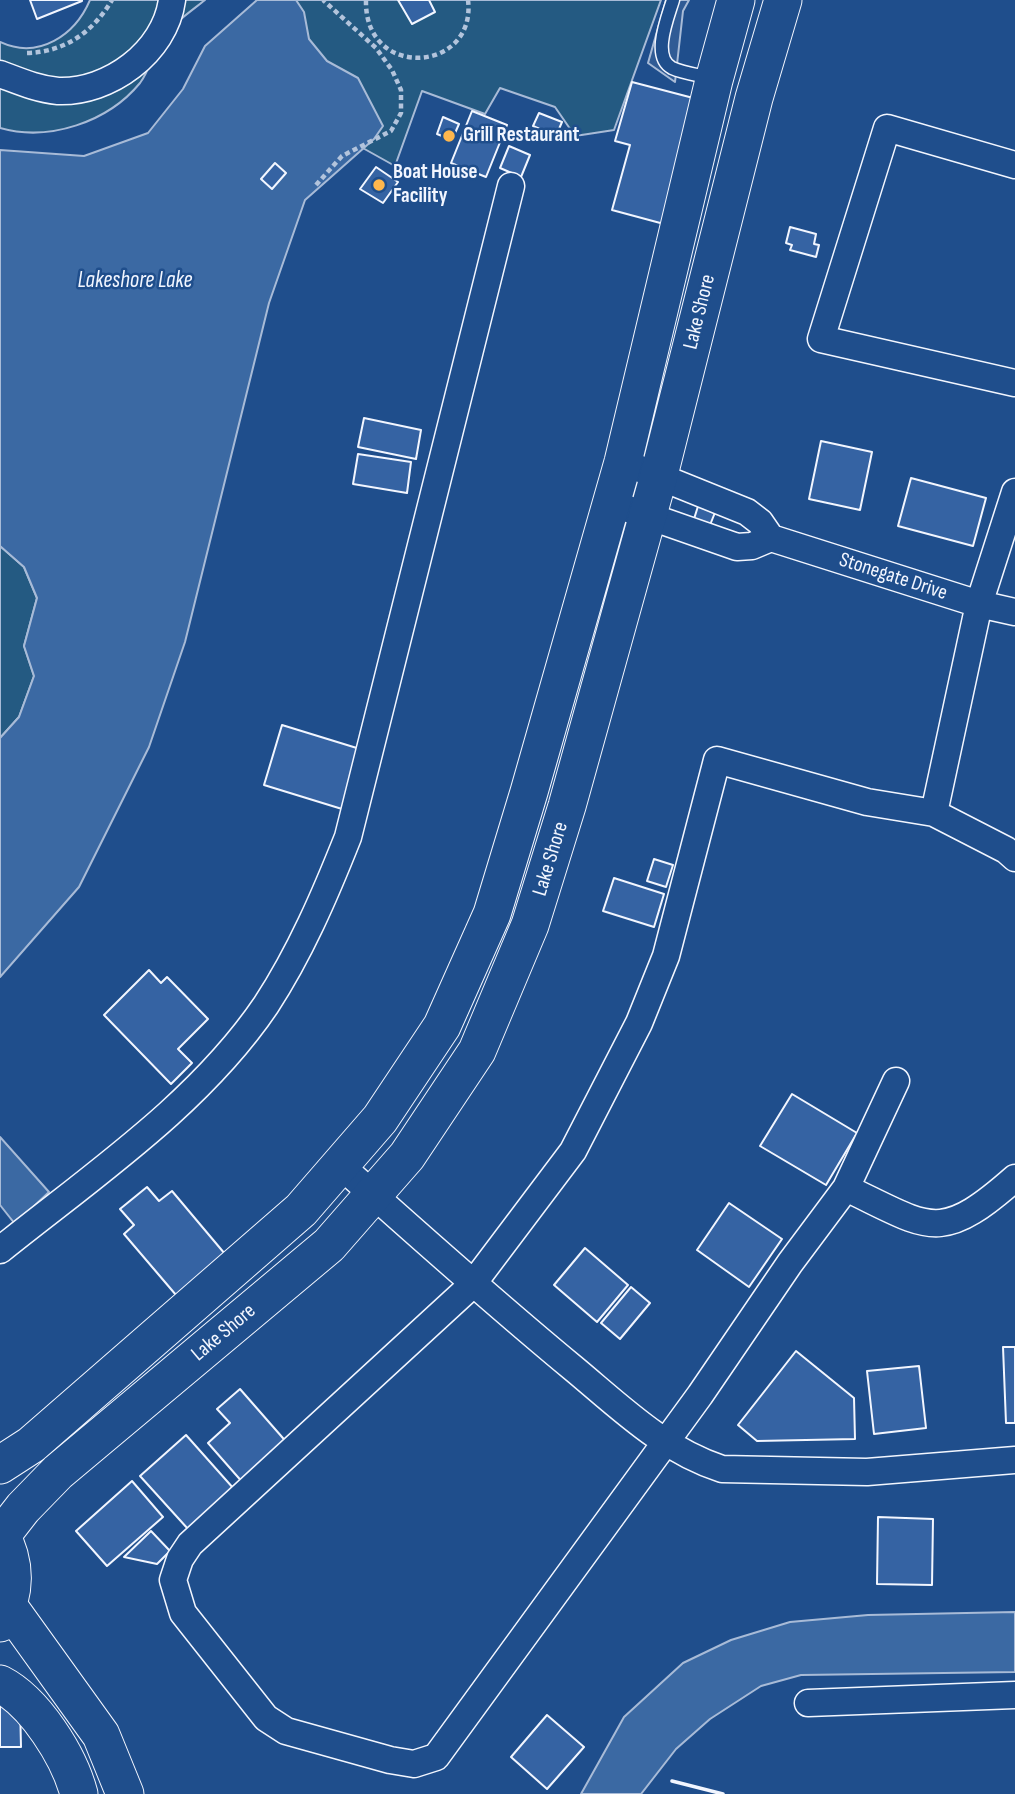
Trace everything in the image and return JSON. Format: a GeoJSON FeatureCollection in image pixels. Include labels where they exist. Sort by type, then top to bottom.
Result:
{"type":"FeatureCollection","features":[{"type":"Feature","properties":{"kind":"street"},"geometry":{"type":"LineString","coordinates":[[0,74],[37,88],[59,91],[105,83],[151,47],[170,12],[172,0]]}},
{"type":"Feature","properties":{"kind":"street","name":"Lake Shore"},"geometry":{"type":"LineString","coordinates":[[0,1465],[31,1445],[301,1210],[380,1119],[442,1026],[492,914],[623,462],[714,80],[736,0]]}},
{"type":"Feature","properties":{"kind":"street","name":"Lake Shore"},"geometry":{"type":"LineString","coordinates":[[1,1534],[58,1472],[329,1245],[407,1156],[477,1051],[530,925],[670,480],[736,168],[783,0]]}},
{"type":"Feature","properties":{"kind":"street"},"geometry":{"type":"LineString","coordinates":[[1015,165],[887,128],[821,339],[1015,383]]}},
{"type":"Feature","properties":{"kind":"street"},"geometry":{"type":"LineString","coordinates":[[696,157],[736,168]]}},
{"type":"Feature","properties":{"kind":"street"},"geometry":{"type":"LineString","coordinates":[[0,1250],[156,1124],[225,1057],[266,1004],[323,901],[348,838],[511,186]]}},
{"type":"Feature","properties":{"kind":"street","name":"Stonegate Drive"},"geometry":{"type":"LineString","coordinates":[[623,462],[747,512],[760,522],[771,538],[979,604],[1015,612]]}},
{"type":"Feature","properties":{"kind":"street"},"geometry":{"type":"LineString","coordinates":[[934,813],[979,604],[1015,492]]}},
{"type":"Feature","properties":{"kind":"street"},"geometry":{"type":"LineString","coordinates":[[611,503],[737,547],[752,546],[771,538]]}},
{"type":"Feature","properties":{"kind":"street"},"geometry":{"type":"LineString","coordinates":[[896,1081],[846,1188],[436,1757],[414,1764],[390,1760],[286,1731],[266,1718],[183,1613],[173,1580],[180,1559],[190,1544],[472,1285],[573,1151],[639,1023],[666,956],[717,760],[867,802],[934,813],[1006,850],[1015,858]]}},
{"type":"Feature","properties":{"kind":"street"},"geometry":{"type":"LineString","coordinates":[[340,1165],[472,1285],[664,1443],[722,1469],[867,1472],[1015,1460]]}},
{"type":"Feature","properties":{"kind":"street"},"geometry":{"type":"LineString","coordinates":[[846,1188],[911,1219],[931,1224],[949,1223],[979,1210],[1015,1178]]}},
{"type":"Feature","properties":{"kind":"street"},"geometry":{"type":"LineString","coordinates":[[1,1534],[12,1570],[4,1615],[101,1735],[125,1794]]}},
{"type":"Feature","properties":{"kind":"street"},"geometry":{"type":"LineString","coordinates":[[0,1684],[10,1689],[54,1737],[75,1778],[79,1794]]}},
{"type":"Feature","properties":{"kind":"street"},"geometry":{"type":"LineString","coordinates":[[808,1703],[1015,1696]]}},
{"type":"Feature","properties":{"kind":"lane"},"geometry":{"type":"LineString","coordinates":[[673,0],[663,36],[664,58],[670,67],[714,80]]}},
{"type":"Feature","properties":{"kind":"path"},"geometry":{"type":"LineString","coordinates":[[18,51],[28,54],[52,50],[77,40],[100,20],[112,0]]}},
{"type":"Feature","properties":{"kind":"path"},"geometry":{"type":"LineString","coordinates":[[316,186],[342,156],[391,131],[401,113],[401,90],[392,71],[376,48],[323,0]]}},
{"type":"Feature","properties":{"kind":"path"},"geometry":{"type":"LineString","coordinates":[[366,0],[365,14],[370,30],[380,43],[393,53],[417,58],[442,53],[456,41],[465,26],[468,0]]}},
{"type":"Feature","properties":{"kind":"shaded area"},"geometry":{"type":"Polygon","coordinates":[[[90,0],[205,0],[165,34],[140,83],[112,108],[95,118],[57,130],[19,132],[0,128],[0,42],[28,48],[54,41],[75,24],[90,0]]]}},
{"type":"Feature","properties":{"kind":"shaded area"},"geometry":{"type":"Polygon","coordinates":[[[280,0],[661,0],[614,130],[575,136],[555,107],[500,88],[485,114],[422,91],[395,166],[352,142],[293,32],[280,0]]]}},
{"type":"Feature","properties":{"kind":"shaded area"},"geometry":{"type":"Polygon","coordinates":[[[666,0],[689,0],[683,11],[675,82],[648,63],[666,0]]]}},
{"type":"Feature","properties":{"kind":"shaded area"},"geometry":{"type":"Polygon","coordinates":[[[0,546],[24,567],[37,598],[24,646],[34,676],[19,717],[0,738],[0,546]]]}},
{"type":"Feature","properties":{"kind":"water","name":"Lakeshore Lake"},"geometry":{"type":"Polygon","coordinates":[[[257,0],[296,0],[304,12],[309,39],[327,61],[358,78],[383,126],[374,139],[305,200],[269,303],[185,642],[149,747],[79,887],[0,977],[0,738],[19,717],[34,676],[24,646],[37,598],[24,567],[0,546],[0,150],[84,156],[148,133],[183,89],[205,46],[257,0]]]}},
{"type":"Feature","properties":{"kind":"water"},"geometry":{"type":"Polygon","coordinates":[[[0,1137],[49,1192],[15,1224],[0,1205],[0,1137]]]}},
{"type":"Feature","properties":{"kind":"water"},"geometry":{"type":"Polygon","coordinates":[[[1015,1612],[1015,1672],[801,1675],[761,1686],[710,1719],[676,1749],[641,1794],[581,1794],[624,1717],[683,1663],[731,1640],[790,1622],[868,1615],[1015,1612]]]}},
{"type":"Feature","properties":{"kind":"building"},"geometry":{"type":"Polygon","coordinates":[[[30,0],[82,0],[82,1],[37,19],[30,0]]]}},
{"type":"Feature","properties":{"kind":"building"},"geometry":{"type":"Polygon","coordinates":[[[398,0],[429,0],[435,12],[412,24],[398,0]]]}},
{"type":"Feature","properties":{"kind":"building"},"geometry":{"type":"Polygon","coordinates":[[[632,82],[697,99],[664,224],[612,210],[630,145],[615,141],[632,82]]]}},
{"type":"Feature","properties":{"kind":"building"},"geometry":{"type":"Polygon","coordinates":[[[472,111],[507,125],[486,177],[451,163],[472,111]]]}},
{"type":"Feature","properties":{"kind":"building"},"geometry":{"type":"Polygon","coordinates":[[[539,113],[562,122],[556,136],[533,126],[539,113]]]}},
{"type":"Feature","properties":{"kind":"building"},"geometry":{"type":"Polygon","coordinates":[[[443,117],[459,124],[452,140],[437,134],[443,117]]]}},
{"type":"Feature","properties":{"kind":"building"},"geometry":{"type":"Polygon","coordinates":[[[509,146],[530,155],[521,177],[500,168],[509,146]]]}},
{"type":"Feature","properties":{"kind":"building"},"geometry":{"type":"Polygon","coordinates":[[[275,163],[286,173],[272,189],[261,179],[275,163]]]}},
{"type":"Feature","properties":{"kind":"building","name":"Boat House Facility"},"geometry":{"type":"Polygon","coordinates":[[[376,167],[398,182],[383,203],[360,189],[376,167]]]}},
{"type":"Feature","properties":{"kind":"building"},"geometry":{"type":"Polygon","coordinates":[[[790,227],[816,234],[814,244],[819,245],[816,257],[790,250],[792,245],[786,243],[790,227]]]}},
{"type":"Feature","properties":{"kind":"building"},"geometry":{"type":"Polygon","coordinates":[[[364,418],[421,430],[416,459],[358,447],[364,418]]]}},
{"type":"Feature","properties":{"kind":"building"},"geometry":{"type":"Polygon","coordinates":[[[821,441],[872,452],[860,510],[809,499],[821,441]]]}},
{"type":"Feature","properties":{"kind":"building"},"geometry":{"type":"Polygon","coordinates":[[[358,454],[411,462],[407,493],[353,484],[358,454]]]}},
{"type":"Feature","properties":{"kind":"building"},"geometry":{"type":"Polygon","coordinates":[[[911,478],[986,498],[973,546],[898,526],[911,478]]]}},
{"type":"Feature","properties":{"kind":"building"},"geometry":{"type":"Polygon","coordinates":[[[699,503],[716,510],[710,525],[694,519],[699,503]]]}},
{"type":"Feature","properties":{"kind":"building"},"geometry":{"type":"Polygon","coordinates":[[[282,725],[360,749],[342,809],[264,785],[282,725]]]}},
{"type":"Feature","properties":{"kind":"building"},"geometry":{"type":"Polygon","coordinates":[[[654,859],[673,865],[666,887],[647,881],[654,859]]]}},
{"type":"Feature","properties":{"kind":"building"},"geometry":{"type":"Polygon","coordinates":[[[614,878],[664,894],[654,927],[603,911],[614,878]]]}},
{"type":"Feature","properties":{"kind":"building"},"geometry":{"type":"Polygon","coordinates":[[[149,970],[161,983],[167,977],[208,1019],[178,1049],[192,1063],[171,1084],[104,1015],[149,970]]]}},
{"type":"Feature","properties":{"kind":"building"},"geometry":{"type":"Polygon","coordinates":[[[792,1094],[857,1133],[826,1185],[760,1146],[792,1094]]]}},
{"type":"Feature","properties":{"kind":"building"},"geometry":{"type":"Polygon","coordinates":[[[147,1187],[159,1201],[172,1191],[225,1254],[176,1295],[124,1234],[134,1225],[120,1209],[147,1187]]]}},
{"type":"Feature","properties":{"kind":"building"},"geometry":{"type":"Polygon","coordinates":[[[729,1203],[782,1239],[749,1287],[697,1250],[729,1203]]]}},
{"type":"Feature","properties":{"kind":"building"},"geometry":{"type":"Polygon","coordinates":[[[585,1248],[628,1285],[597,1322],[554,1285],[585,1248]]]}},
{"type":"Feature","properties":{"kind":"building"},"geometry":{"type":"Polygon","coordinates":[[[631,1287],[650,1303],[620,1339],[601,1323],[631,1287]]]}},
{"type":"Feature","properties":{"kind":"building"},"geometry":{"type":"Polygon","coordinates":[[[1003,1347],[1015,1347],[1015,1423],[1006,1423],[1003,1347]]]}},
{"type":"Feature","properties":{"kind":"building"},"geometry":{"type":"Polygon","coordinates":[[[796,1351],[854,1398],[855,1439],[757,1441],[738,1425],[796,1351]]]}},
{"type":"Feature","properties":{"kind":"building"},"geometry":{"type":"Polygon","coordinates":[[[919,1366],[926,1428],[874,1434],[867,1371],[919,1366]]]}},
{"type":"Feature","properties":{"kind":"building"},"geometry":{"type":"Polygon","coordinates":[[[240,1389],[289,1445],[244,1484],[208,1443],[230,1423],[217,1409],[240,1389]]]}},
{"type":"Feature","properties":{"kind":"building"},"geometry":{"type":"Polygon","coordinates":[[[186,1435],[234,1489],[188,1529],[140,1476],[186,1435]]]}},
{"type":"Feature","properties":{"kind":"building"},"geometry":{"type":"Polygon","coordinates":[[[132,1481],[163,1517],[107,1566],[76,1531],[132,1481]]]}},
{"type":"Feature","properties":{"kind":"building"},"geometry":{"type":"Polygon","coordinates":[[[878,1517],[933,1519],[932,1585],[877,1584],[878,1517]]]}},
{"type":"Feature","properties":{"kind":"building"},"geometry":{"type":"Polygon","coordinates":[[[151,1531],[170,1551],[157,1564],[124,1557],[151,1531]]]}},
{"type":"Feature","properties":{"kind":"building"},"geometry":{"type":"Polygon","coordinates":[[[0,1689],[20,1705],[21,1747],[0,1747],[0,1689]]]}},
{"type":"Feature","properties":{"kind":"building"},"geometry":{"type":"Polygon","coordinates":[[[547,1715],[584,1747],[547,1789],[511,1757],[547,1715]]]}},
{"type":"Feature","properties":{"kind":"wall"},"geometry":{"type":"LineString","coordinates":[[672,1781],[723,1794]]}},
{"type":"Feature","properties":{"kind":"place","name":"Grill Restaurant"},"geometry":{"type":"Point","coordinates":[449,136]}},
{"type":"Feature","properties":{"kind":"place","name":"Boat House Facility"},"geometry":{"type":"Point","coordinates":[379,185]}}]}
